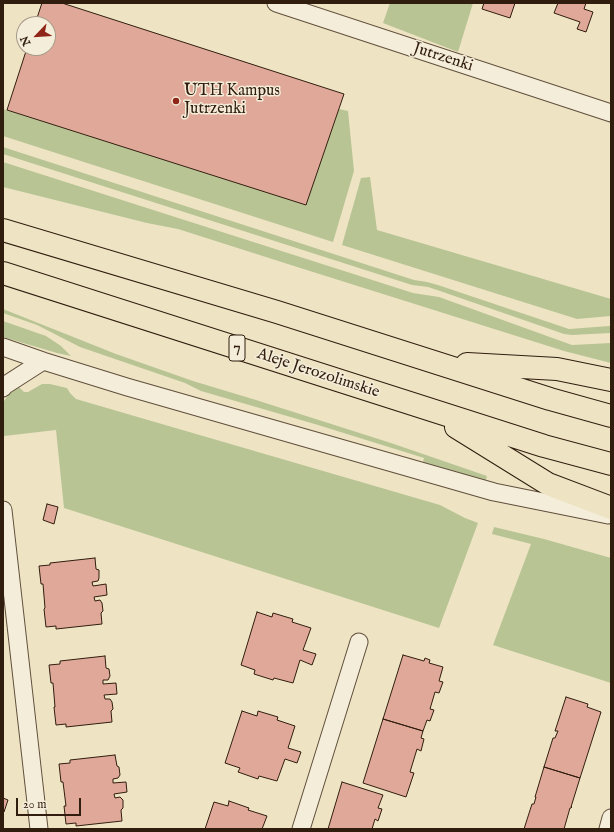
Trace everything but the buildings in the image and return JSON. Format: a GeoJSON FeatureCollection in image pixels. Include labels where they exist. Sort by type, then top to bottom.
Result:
{"type":"FeatureCollection","features":[{"type":"Feature","properties":{"kind":"main road"},"geometry":{"type":"LineString","coordinates":[[3,230],[276,312],[550,399],[611,416]]}},
{"type":"Feature","properties":{"kind":"main road","name":"Aleje Jerozolimskie"},"geometry":{"type":"LineString","coordinates":[[3,273],[428,410],[544,446],[611,464]]}},
{"type":"Feature","properties":{"kind":"main road"},"geometry":{"type":"LineString","coordinates":[[434,362],[557,369],[611,380]]}},
{"type":"Feature","properties":{"kind":"main road"},"geometry":{"type":"LineString","coordinates":[[428,410],[548,484],[611,508]]}},
{"type":"Feature","properties":{"kind":"street","name":"Jutrzenki"},"geometry":{"type":"LineString","coordinates":[[276,3],[611,113]]}},
{"type":"Feature","properties":{"kind":"street"},"geometry":{"type":"LineString","coordinates":[[3,347],[127,387],[494,492],[611,515]]}},
{"type":"Feature","properties":{"kind":"street"},"geometry":{"type":"LineString","coordinates":[[3,388],[43,361]]}},
{"type":"Feature","properties":{"kind":"street"},"geometry":{"type":"LineString","coordinates":[[3,510],[38,829]]}},
{"type":"Feature","properties":{"kind":"street"},"geometry":{"type":"LineString","coordinates":[[301,829],[359,642]]}},
{"type":"Feature","properties":{"kind":"street"},"geometry":{"type":"LineString","coordinates":[[608,829],[611,818]]}},
{"type":"Feature","properties":{"kind":"green space"},"geometry":{"type":"Polygon","coordinates":[[[390,3],[473,3],[458,52],[383,23],[390,3]]]}},
{"type":"Feature","properties":{"kind":"green space"},"geometry":{"type":"Polygon","coordinates":[[[3,109],[306,205],[339,109],[348,111],[354,171],[333,242],[3,136],[3,109]]]}},
{"type":"Feature","properties":{"kind":"green space"},"geometry":{"type":"Polygon","coordinates":[[[3,147],[414,280],[438,285],[569,329],[611,326],[611,333],[564,334],[428,287],[412,285],[3,154],[3,147]]]}},
{"type":"Feature","properties":{"kind":"green space"},"geometry":{"type":"Polygon","coordinates":[[[3,162],[413,293],[439,297],[572,345],[611,343],[611,363],[564,351],[178,229],[147,223],[3,187],[3,162]]]}},
{"type":"Feature","properties":{"kind":"green space"},"geometry":{"type":"Polygon","coordinates":[[[370,177],[377,230],[611,299],[611,316],[577,319],[342,245],[361,178],[370,177]]]}},
{"type":"Feature","properties":{"kind":"green space"},"geometry":{"type":"Polygon","coordinates":[[[3,309],[116,354],[193,381],[391,443],[487,476],[486,480],[423,462],[424,458],[201,391],[185,383],[80,347],[37,325],[3,313],[3,309]]]}},
{"type":"Feature","properties":{"kind":"green space"},"geometry":{"type":"Polygon","coordinates":[[[3,321],[46,336],[61,346],[71,356],[3,337],[3,321]]]}},
{"type":"Feature","properties":{"kind":"green space"},"geometry":{"type":"Polygon","coordinates":[[[42,384],[50,384],[67,388],[76,399],[440,505],[478,523],[439,628],[64,508],[56,430],[4,436],[3,405],[9,394],[19,387],[24,392],[28,392],[42,384]]]}},
{"type":"Feature","properties":{"kind":"green space"},"geometry":{"type":"Polygon","coordinates":[[[494,527],[544,539],[611,558],[611,683],[493,645],[531,544],[492,534],[494,527]]]}},
{"type":"Feature","properties":{"kind":"place","name":"UTH Kampus Jutrzenki"},"geometry":{"type":"Point","coordinates":[176,101]}}]}
